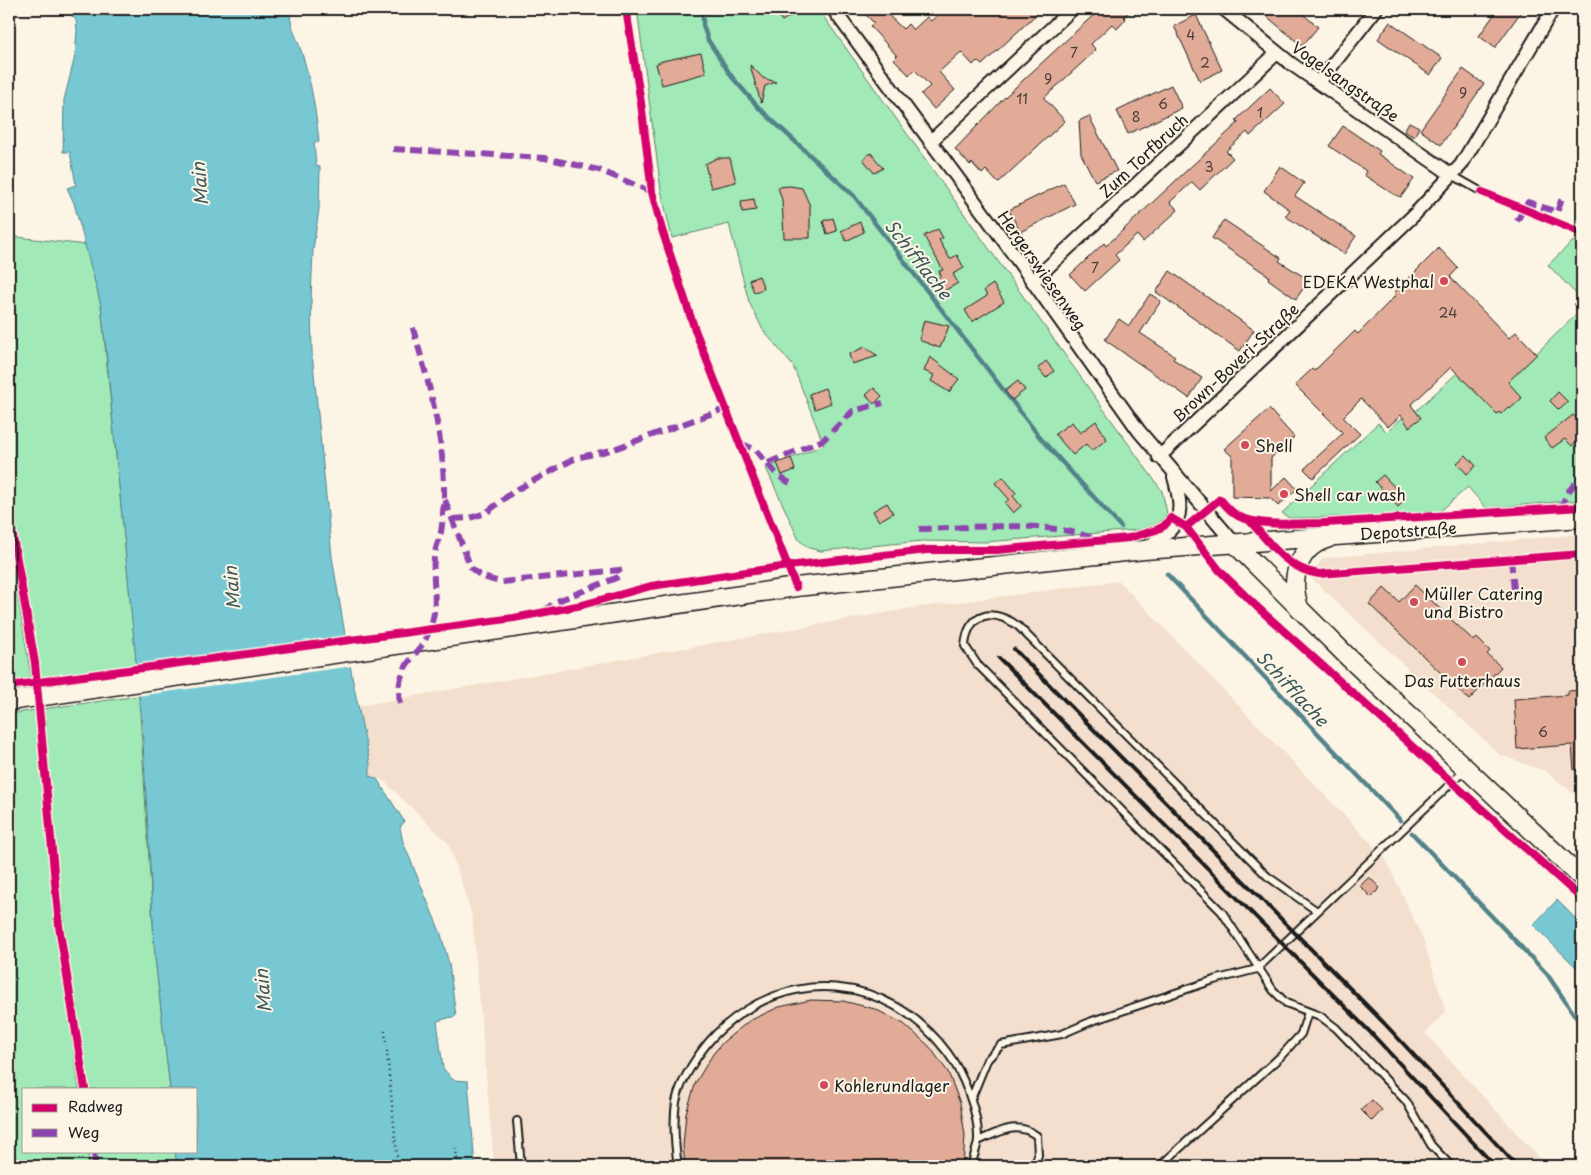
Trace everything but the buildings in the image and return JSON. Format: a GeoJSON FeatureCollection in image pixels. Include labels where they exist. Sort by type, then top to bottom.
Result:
{"type":"FeatureCollection","features":[{"type":"Feature","properties":{"kind":"main road","name":"Depotstraße"},"geometry":{"type":"LineString","coordinates":[[9,702],[796,588],[1144,550],[1582,518]]}},
{"type":"Feature","properties":{"kind":"main road"},"geometry":{"type":"LineString","coordinates":[[1300,610],[1294,589],[1297,567],[1303,556],[1312,546],[1323,539],[1336,536]]}},
{"type":"Feature","properties":{"kind":"main road"},"geometry":{"type":"LineString","coordinates":[[1234,543],[1300,610],[1582,878]]}},
{"type":"Feature","properties":{"kind":"street","name":"Hergerswiesenweg"},"geometry":{"type":"LineString","coordinates":[[833,9],[1033,281],[1086,360],[1159,457],[1234,543]]}},
{"type":"Feature","properties":{"kind":"street"},"geometry":{"type":"LineString","coordinates":[[930,142],[1072,9]]}},
{"type":"Feature","properties":{"kind":"street","name":"Vogelsangstraße"},"geometry":{"type":"LineString","coordinates":[[1224,9],[1277,53],[1452,174]]}},
{"type":"Feature","properties":{"kind":"street"},"geometry":{"type":"LineString","coordinates":[[1319,82],[1376,9]]}},
{"type":"Feature","properties":{"kind":"street","name":"Brown-Boveri-Straße"},"geometry":{"type":"LineString","coordinates":[[1159,457],[1414,215],[1452,174],[1471,148],[1553,9]]}},
{"type":"Feature","properties":{"kind":"street","name":"Zum Torfbruch"},"geometry":{"type":"LineString","coordinates":[[1033,281],[1277,53]]}},
{"type":"Feature","properties":{"kind":"street"},"geometry":{"type":"LineString","coordinates":[[1144,550],[1167,534],[1180,518],[1180,502],[1173,472]]}},
{"type":"Feature","properties":{"kind":"lane"},"geometry":{"type":"LineString","coordinates":[[1452,174],[1482,192]]}},
{"type":"Feature","properties":{"kind":"lane"},"geometry":{"type":"LineString","coordinates":[[1317,911],[1267,876],[1018,626],[1008,618],[995,616],[985,616],[976,619],[970,626],[966,646],[976,664],[1222,912],[1257,969],[1286,1003],[1320,1016],[1336,1028],[1406,1101],[1431,1145],[1451,1166]]}},
{"type":"Feature","properties":{"kind":"lane"},"geometry":{"type":"LineString","coordinates":[[971,1099],[987,1060],[1001,1045],[1062,1034],[1092,1021],[1214,980],[1257,969],[1466,768]]}},
{"type":"Feature","properties":{"kind":"lane"},"geometry":{"type":"LineString","coordinates":[[678,1166],[676,1101],[703,1047],[730,1020],[763,1000],[800,988],[842,986],[876,995],[906,1011],[934,1034],[957,1066],[971,1099],[978,1141],[971,1166]]}},
{"type":"Feature","properties":{"kind":"lane"},"geometry":{"type":"LineString","coordinates":[[1160,1166],[1281,1056],[1301,1034],[1308,1012]]}},
{"type":"Feature","properties":{"kind":"lane"},"geometry":{"type":"LineString","coordinates":[[517,1121],[521,1166]]}},
{"type":"Feature","properties":{"kind":"lane"},"geometry":{"type":"LineString","coordinates":[[978,1141],[1009,1128],[1027,1128],[1037,1136],[1038,1155],[1035,1166]]}},
{"type":"Feature","properties":{"kind":"path"},"geometry":{"type":"LineString","coordinates":[[385,1031],[398,1166]]}},
{"type":"Feature","properties":{"kind":"path"},"geometry":{"type":"LineString","coordinates":[[456,1148],[458,1166]]}},
{"type":"Feature","properties":{"kind":"shaded area"},"geometry":{"type":"Polygon","coordinates":[[[1582,534],[1582,800],[1545,771],[1500,755],[1310,577],[1323,558],[1582,534]]]}},
{"type":"Feature","properties":{"kind":"shaded area"},"geometry":{"type":"Polygon","coordinates":[[[1119,581],[1386,859],[1424,941],[1446,1012],[1425,1033],[1547,1166],[494,1166],[472,916],[449,844],[384,781],[370,776],[366,737],[358,706],[912,608],[1119,581]]]}},
{"type":"Feature","properties":{"kind":"green space"},"geometry":{"type":"Polygon","coordinates":[[[637,9],[818,9],[1162,491],[1167,513],[1165,517],[1154,525],[1137,530],[985,542],[922,541],[821,551],[809,548],[799,540],[766,468],[824,445],[793,366],[763,330],[749,302],[729,224],[672,238],[661,190],[637,9]]]}},
{"type":"Feature","properties":{"kind":"green space"},"geometry":{"type":"Polygon","coordinates":[[[9,236],[86,245],[101,305],[137,667],[38,681],[9,493],[9,236]]]}},
{"type":"Feature","properties":{"kind":"green space"},"geometry":{"type":"Polygon","coordinates":[[[1582,240],[1582,500],[1486,508],[1468,487],[1436,515],[1289,518],[1282,513],[1378,423],[1387,432],[1413,408],[1416,411],[1457,373],[1486,402],[1580,311],[1574,304],[1580,298],[1548,265],[1572,242],[1582,240]]]}},
{"type":"Feature","properties":{"kind":"green space"},"geometry":{"type":"Polygon","coordinates":[[[9,544],[32,682],[9,684],[9,544]]]}},
{"type":"Feature","properties":{"kind":"green space"},"geometry":{"type":"Polygon","coordinates":[[[139,696],[155,957],[170,1088],[87,1088],[62,927],[42,709],[139,696]]]}},
{"type":"Feature","properties":{"kind":"green space"},"geometry":{"type":"Polygon","coordinates":[[[36,710],[57,927],[79,1088],[22,1088],[22,1152],[88,1152],[90,1166],[9,1166],[9,714],[36,710]]]}},
{"type":"Feature","properties":{"kind":"green space"},"geometry":{"type":"Polygon","coordinates":[[[96,1152],[176,1152],[177,1166],[98,1166],[96,1152]]]}},
{"type":"Feature","properties":{"kind":"water","name":"Main"},"geometry":{"type":"Polygon","coordinates":[[[65,9],[290,9],[293,27],[311,89],[319,142],[314,142],[316,166],[320,167],[319,209],[313,250],[311,298],[312,353],[332,557],[353,682],[370,763],[370,776],[377,779],[404,821],[400,828],[403,842],[441,934],[449,964],[456,1016],[437,1021],[443,1068],[453,1080],[468,1081],[475,1166],[177,1166],[175,1152],[198,1152],[198,1088],[170,1088],[155,957],[142,724],[101,305],[74,203],[67,188],[76,185],[70,152],[63,152],[64,100],[75,56],[76,20],[65,9]]]}},
{"type":"Feature","properties":{"kind":"water"},"geometry":{"type":"Polygon","coordinates":[[[1557,900],[1582,925],[1582,973],[1533,925],[1557,900]]]}},
{"type":"Feature","properties":{"kind":"pier"},"geometry":{"type":"Polygon","coordinates":[[[348,638],[353,666],[137,696],[134,667],[348,638]]]}},
{"type":"Feature","properties":{"kind":"waterway","name":"Schifflache"},"geometry":{"type":"LineString","coordinates":[[703,9],[703,25],[708,40],[732,77],[759,108],[854,196],[1042,440],[1121,527]]}},
{"type":"Feature","properties":{"kind":"waterway","name":"Schifflache"},"geometry":{"type":"LineString","coordinates":[[1167,574],[1400,820]]}},
{"type":"Feature","properties":{"kind":"waterway","name":"Schifflache"},"geometry":{"type":"LineString","coordinates":[[1412,833],[1547,974],[1582,1026]]}},
{"type":"Feature","properties":{"kind":"railway"},"geometry":{"type":"LineString","coordinates":[[1014,649],[1384,1023],[1517,1166]]}},
{"type":"Feature","properties":{"kind":"railway"},"geometry":{"type":"LineString","coordinates":[[999,658],[1373,1035],[1495,1166]]}},
{"type":"Feature","properties":{"kind":"marked path"},"geometry":{"type":"LineString","coordinates":[[393,149],[545,158],[599,170],[652,192]]}},
{"type":"Feature","properties":{"kind":"marked path"},"geometry":{"type":"LineString","coordinates":[[1517,221],[1528,202],[1557,212],[1563,195]]}},
{"type":"Feature","properties":{"kind":"marked path"},"geometry":{"type":"LineString","coordinates":[[400,704],[399,689],[401,677],[410,660],[428,635],[434,614],[434,558],[441,532],[444,498],[442,453],[434,409],[411,322]]}},
{"type":"Feature","properties":{"kind":"marked path"},"geometry":{"type":"LineString","coordinates":[[768,463],[823,440],[853,411],[883,403]]}},
{"type":"Feature","properties":{"kind":"marked path"},"geometry":{"type":"LineString","coordinates":[[453,519],[470,518],[486,513],[514,491],[576,458],[611,450],[727,408]]}},
{"type":"Feature","properties":{"kind":"marked path"},"geometry":{"type":"LineString","coordinates":[[740,443],[756,450],[778,476],[790,483]]}},
{"type":"Feature","properties":{"kind":"marked path"},"geometry":{"type":"LineString","coordinates":[[1560,509],[1568,492],[1582,475]]}},
{"type":"Feature","properties":{"kind":"marked path"},"geometry":{"type":"LineString","coordinates":[[445,500],[471,568],[485,578],[502,582],[619,570],[621,576],[555,602],[546,609]]}},
{"type":"Feature","properties":{"kind":"marked path"},"geometry":{"type":"LineString","coordinates":[[919,529],[985,526],[1032,527],[1075,533],[1094,539]]}},
{"type":"Feature","properties":{"kind":"marked path"},"geometry":{"type":"LineString","coordinates":[[1511,559],[1514,590]]}},
{"type":"Feature","properties":{"kind":"marked path"},"geometry":{"type":"LineString","coordinates":[[94,1152],[95,1166]]}},
{"type":"Feature","properties":{"kind":"cycle path"},"geometry":{"type":"LineString","coordinates":[[626,9],[641,103],[652,192],[662,230],[695,330],[796,587]]}},
{"type":"Feature","properties":{"kind":"cycle path"},"geometry":{"type":"LineString","coordinates":[[1482,192],[1582,233]]}},
{"type":"Feature","properties":{"kind":"cycle path"},"geometry":{"type":"LineString","coordinates":[[9,686],[514,618],[582,605],[651,586],[788,566],[927,550],[997,550],[1129,538],[1156,530],[1164,526],[1171,518],[1186,527],[1220,499],[1238,516],[1257,522],[1280,524],[1325,523],[1582,507]]}},
{"type":"Feature","properties":{"kind":"cycle path"},"geometry":{"type":"LineString","coordinates":[[9,514],[35,663],[59,926],[85,1088]]}},
{"type":"Feature","properties":{"kind":"cycle path"},"geometry":{"type":"LineString","coordinates":[[1249,520],[1288,561],[1297,567],[1319,574],[1582,554]]}},
{"type":"Feature","properties":{"kind":"cycle path"},"geometry":{"type":"LineString","coordinates":[[1186,527],[1220,571],[1256,606],[1582,899]]}},
{"type":"Feature","properties":{"kind":"place","name":"EDEKA Westphal"},"geometry":{"type":"Point","coordinates":[1444,281]}},
{"type":"Feature","properties":{"kind":"place","name":"Shell"},"geometry":{"type":"Point","coordinates":[1245,445]}},
{"type":"Feature","properties":{"kind":"place","name":"Shell car wash"},"geometry":{"type":"Point","coordinates":[1284,494]}},
{"type":"Feature","properties":{"kind":"place","name":"Müller Catering und Bistro"},"geometry":{"type":"Point","coordinates":[1414,602]}},
{"type":"Feature","properties":{"kind":"place","name":"Das Futterhaus"},"geometry":{"type":"Point","coordinates":[1462,662]}},
{"type":"Feature","properties":{"kind":"place","name":"Kohlerundlager"},"geometry":{"type":"Point","coordinates":[824,1085]}}]}
